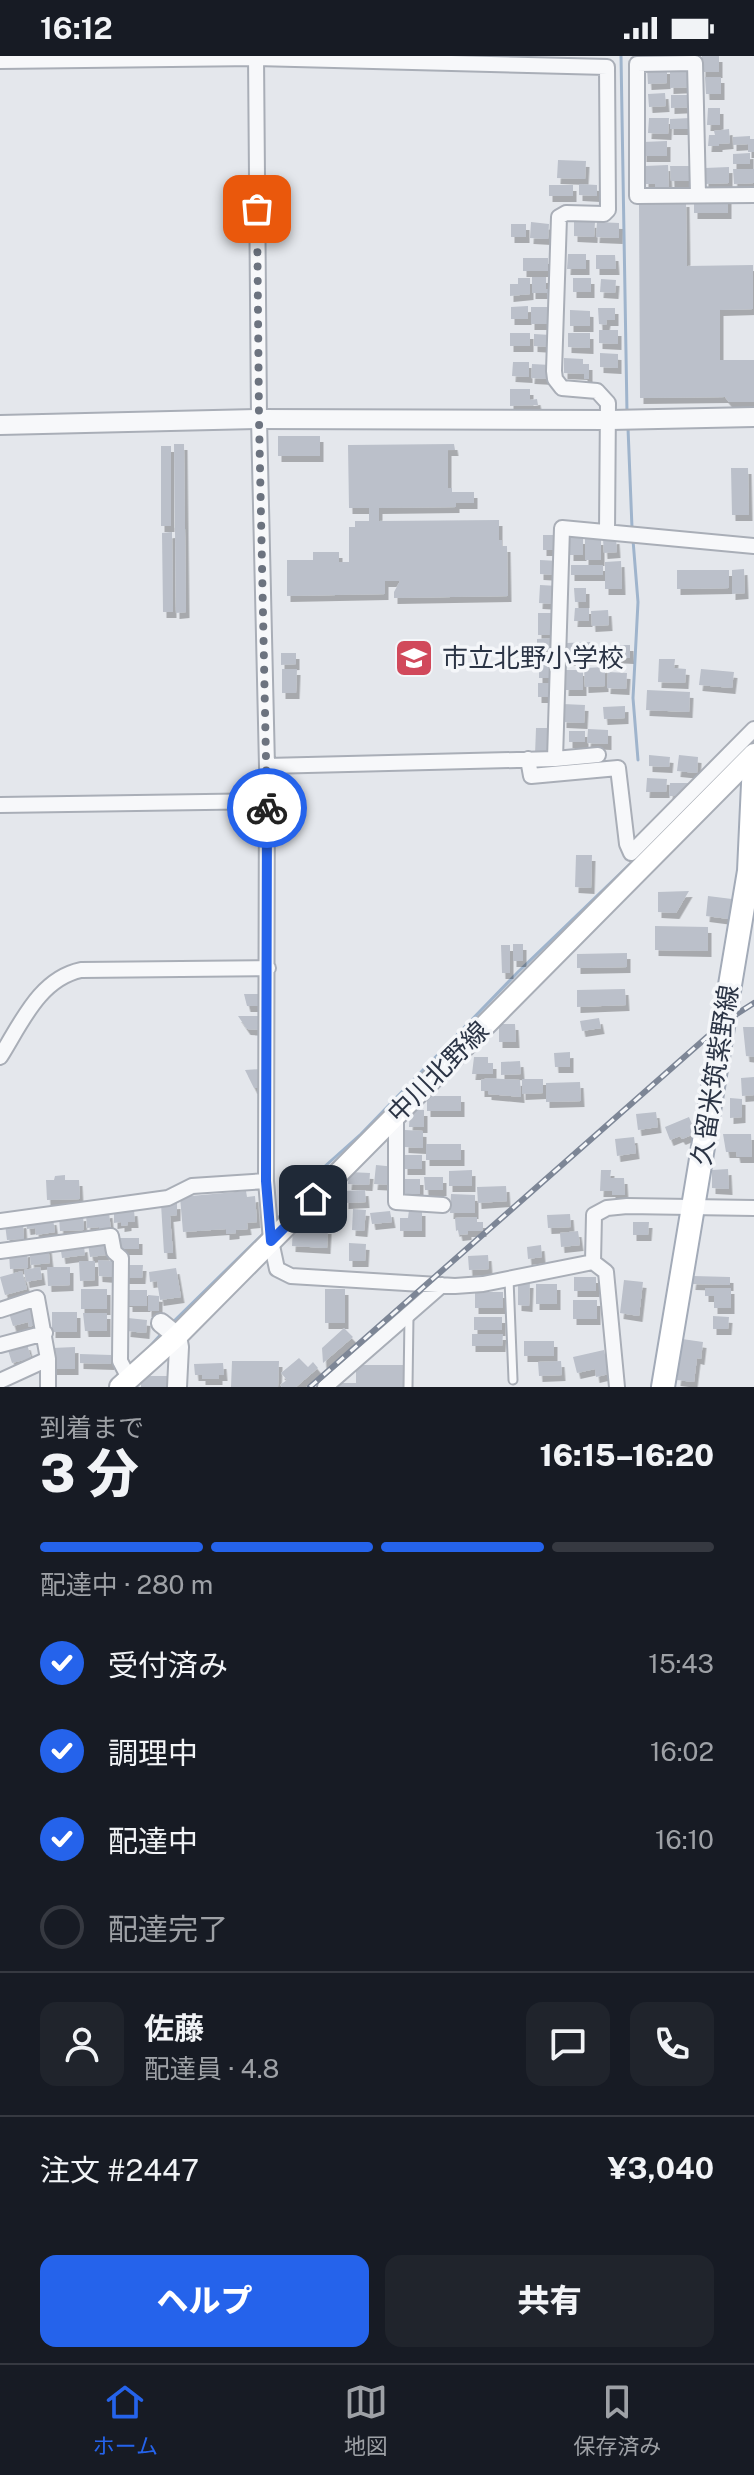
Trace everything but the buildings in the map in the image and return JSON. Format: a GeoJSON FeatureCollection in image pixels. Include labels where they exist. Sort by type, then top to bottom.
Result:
{"type":"FeatureCollection","features":[{"type":"Feature","properties":{"kind":"main road","name":"中川北野線"},"geometry":{"type":"LineString","coordinates":[[124,1382],[170,1330],[270,1230],[396,1114],[754,754]]}},
{"type":"Feature","properties":{"kind":"main road","name":"久留米筑紫野線"},"geometry":{"type":"LineString","coordinates":[[663,1387],[749,871],[754,762]]}},
{"type":"Feature","properties":{"kind":"street"},"geometry":{"type":"LineString","coordinates":[[0,61],[256,57],[607,67],[608,210],[604,214],[566,213],[559,217],[554,371],[555,379],[562,388],[597,391],[608,403],[607,532]]}},
{"type":"Feature","properties":{"kind":"street"},"geometry":{"type":"LineString","coordinates":[[256,57],[259,419],[267,766],[266,1181],[277,1269],[291,1276],[442,1285],[483,1284],[593,1262],[606,1272],[617,1387]]}},
{"type":"Feature","properties":{"kind":"street"},"geometry":{"type":"LineString","coordinates":[[698,195],[695,63],[637,64],[637,196],[754,195]]}},
{"type":"Feature","properties":{"kind":"street"},"geometry":{"type":"LineString","coordinates":[[0,425],[259,419],[610,420],[754,417]]}},
{"type":"Feature","properties":{"kind":"street"},"geometry":{"type":"LineString","coordinates":[[555,759],[562,528],[754,546]]}},
{"type":"Feature","properties":{"kind":"street"},"geometry":{"type":"LineString","coordinates":[[528,759],[531,776],[618,768],[627,844],[631,853],[754,729]]}},
{"type":"Feature","properties":{"kind":"street"},"geometry":{"type":"LineString","coordinates":[[267,766],[555,759],[598,755]]}},
{"type":"Feature","properties":{"kind":"street"},"geometry":{"type":"LineString","coordinates":[[0,805],[267,801]]}},
{"type":"Feature","properties":{"kind":"street"},"geometry":{"type":"LineString","coordinates":[[0,1057],[42,991],[71,972],[268,968]]}},
{"type":"Feature","properties":{"kind":"street"},"geometry":{"type":"LineString","coordinates":[[396,1114],[396,1202],[443,1205]]}},
{"type":"Feature","properties":{"kind":"street"},"geometry":{"type":"LineString","coordinates":[[0,1221],[168,1198],[192,1186],[266,1181]]}},
{"type":"Feature","properties":{"kind":"street"},"geometry":{"type":"LineString","coordinates":[[593,1262],[594,1215],[607,1208],[754,1208]]}},
{"type":"Feature","properties":{"kind":"street"},"geometry":{"type":"LineString","coordinates":[[0,1251],[111,1236],[114,1252],[121,1258],[120,1361],[124,1382]]}},
{"type":"Feature","properties":{"kind":"street"},"geometry":{"type":"LineString","coordinates":[[325,1387],[442,1285]]}},
{"type":"Feature","properties":{"kind":"street"},"geometry":{"type":"LineString","coordinates":[[0,1310],[37,1298],[45,1333],[48,1387]]}},
{"type":"Feature","properties":{"kind":"street"},"geometry":{"type":"LineString","coordinates":[[170,1330],[179,1347],[177,1387]]}},
{"type":"Feature","properties":{"kind":"street"},"geometry":{"type":"LineString","coordinates":[[0,1345],[45,1333]]}},
{"type":"Feature","properties":{"kind":"street"},"geometry":{"type":"LineString","coordinates":[[0,1381],[48,1359]]}},
{"type":"Feature","properties":{"kind":"lane"},"geometry":{"type":"LineString","coordinates":[[509,1279],[513,1380]]}},
{"type":"Feature","properties":{"kind":"lane"},"geometry":{"type":"LineString","coordinates":[[408,1387],[409,1314]]}},
{"type":"Feature","properties":{"kind":"waterway"},"geometry":{"type":"LineString","coordinates":[[621,56],[627,413]]}},
{"type":"Feature","properties":{"kind":"waterway"},"geometry":{"type":"LineString","coordinates":[[628,428],[632,528]]}},
{"type":"Feature","properties":{"kind":"waterway"},"geometry":{"type":"LineString","coordinates":[[633,540],[638,602],[633,698],[638,760]]}},
{"type":"Feature","properties":{"kind":"waterway"},"geometry":{"type":"LineString","coordinates":[[274,1223],[314,1176],[361,1134],[518,972],[655,840]]}},
{"type":"Feature","properties":{"kind":"waterway"},"geometry":{"type":"LineString","coordinates":[[171,1324],[266,1231]]}},
{"type":"Feature","properties":{"kind":"waterway"},"geometry":{"type":"LineString","coordinates":[[144,1353],[163,1332]]}},
{"type":"Feature","properties":{"kind":"railway"},"geometry":{"type":"LineString","coordinates":[[310,1387],[724,1022],[754,1003]]}},
{"type":"Feature","properties":{"kind":"way so far"},"geometry":{"type":"LineString","coordinates":[[257,209],[267,808]]}},
{"type":"Feature","properties":{"kind":"place","name":"市立北野小学校"},"geometry":{"type":"Point","coordinates":[414,658]}},
{"type":"Feature","properties":{"kind":"route"},"geometry":{"type":"LineString","coordinates":[[267,808],[266,1181],[271,1241],[313,1199]]}}]}
